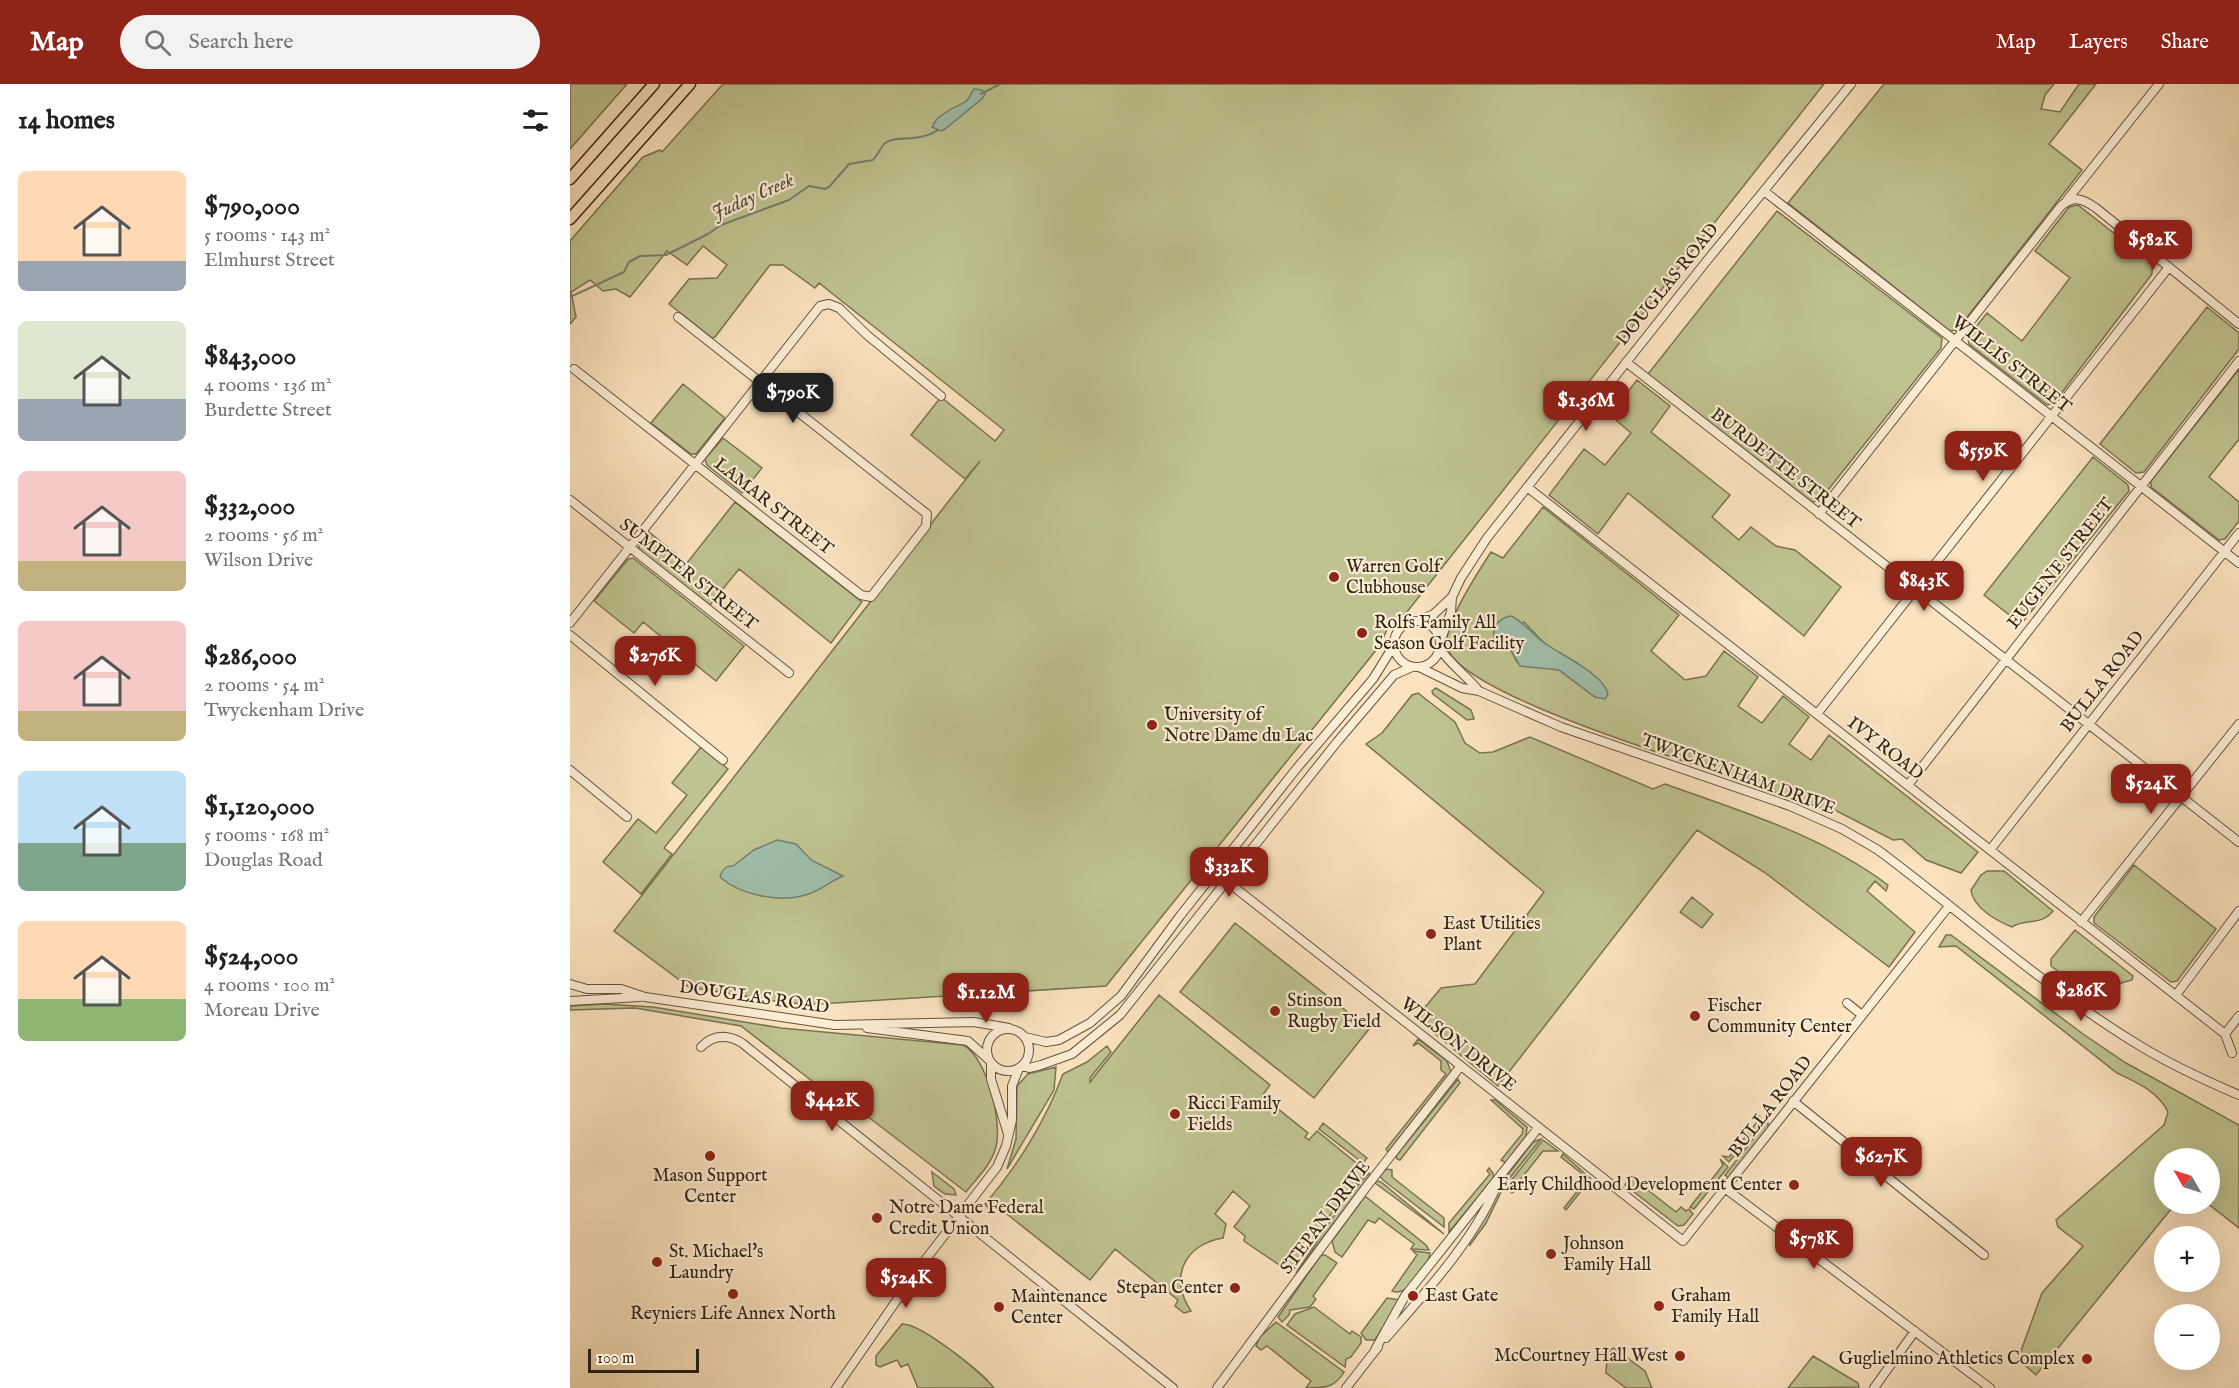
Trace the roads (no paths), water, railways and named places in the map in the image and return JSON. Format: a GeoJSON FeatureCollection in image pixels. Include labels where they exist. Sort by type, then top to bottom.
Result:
{"type":"FeatureCollection","features":[{"type":"Feature","properties":{"kind":"highway"},"geometry":{"type":"LineString","coordinates":[[570,179],[654,84]]}},
{"type":"Feature","properties":{"kind":"highway"},"geometry":{"type":"LineString","coordinates":[[570,219],[690,84]]}},
{"type":"Feature","properties":{"kind":"street","name":"DOUGLAS ROAD"},"geometry":{"type":"LineString","coordinates":[[1418,621],[1434,614],[1452,597],[1473,558],[1527,487],[1851,84]]}},
{"type":"Feature","properties":{"kind":"street"},"geometry":{"type":"LineString","coordinates":[[1819,514],[2159,84]]}},
{"type":"Feature","properties":{"kind":"street","name":"WILLIS STREET"},"geometry":{"type":"LineString","coordinates":[[1764,191],[2239,563]]}},
{"type":"Feature","properties":{"kind":"street"},"geometry":{"type":"LineString","coordinates":[[2069,200],[2082,199],[2096,208],[2239,324]]}},
{"type":"Feature","properties":{"kind":"street"},"geometry":{"type":"LineString","coordinates":[[1816,714],[2169,267]]}},
{"type":"Feature","properties":{"kind":"street"},"geometry":{"type":"LineString","coordinates":[[570,623],[820,306],[829,304],[839,308],[867,335],[941,396]]}},
{"type":"Feature","properties":{"kind":"street"},"geometry":{"type":"LineString","coordinates":[[678,317],[760,381]]}},
{"type":"Feature","properties":{"kind":"street","name":"EUGENE STREET"},"geometry":{"type":"LineString","coordinates":[[1908,786],[2239,361]]}},
{"type":"Feature","properties":{"kind":"street","name":"BURDETTE STREET"},"geometry":{"type":"LineString","coordinates":[[1626,362],[2239,842]]}},
{"type":"Feature","properties":{"kind":"street","name":"LAMAR STREET"},"geometry":{"type":"LineString","coordinates":[[574,369],[867,598],[926,526],[928,520],[924,511],[760,381]]}},
{"type":"Feature","properties":{"kind":"street","name":"IVY ROAD"},"geometry":{"type":"LineString","coordinates":[[1527,487],[2225,1034]]}},
{"type":"Feature","properties":{"kind":"street","name":"SUMPTER STREET"},"geometry":{"type":"LineString","coordinates":[[570,500],[789,673]]}},
{"type":"Feature","properties":{"kind":"street","name":"BULLA ROAD"},"geometry":{"type":"LineString","coordinates":[[1990,850],[2239,533]]}},
{"type":"Feature","properties":{"kind":"street","name":"DOUGLAS ROAD"},"geometry":{"type":"LineString","coordinates":[[1440,645],[1451,612],[1452,597]]}},
{"type":"Feature","properties":{"kind":"street"},"geometry":{"type":"LineString","coordinates":[[989,1061],[1000,1070],[1029,1068],[1072,1054],[1102,1032],[1138,994],[1388,681],[1399,671],[1432,661],[1440,645],[1430,625],[1418,621],[1404,625],[1395,637],[1394,645],[1373,680],[1297,768],[1131,983],[1109,1008],[1090,1023],[1051,1043],[1025,1037],[1009,1028],[1002,1029],[990,1038],[986,1052],[991,1079],[1008,1136]]}},
{"type":"Feature","properties":{"kind":"street"},"geometry":{"type":"LineString","coordinates":[[570,635],[723,760]]}},
{"type":"Feature","properties":{"kind":"street"},"geometry":{"type":"LineString","coordinates":[[1394,645],[1399,659],[1415,667]]}},
{"type":"Feature","properties":{"kind":"street","name":"TWYCKENHAM DRIVE"},"geometry":{"type":"LineString","coordinates":[[1440,645],[1451,665],[1468,677],[1479,691]]}},
{"type":"Feature","properties":{"kind":"street","name":"TWYCKENHAM DRIVE"},"geometry":{"type":"LineString","coordinates":[[1415,667],[1462,688],[1479,691],[1561,727],[1816,817],[1878,850],[2088,1012],[2138,1044],[2196,1076],[2239,1095]]}},
{"type":"Feature","properties":{"kind":"street"},"geometry":{"type":"LineString","coordinates":[[2081,922],[2239,724]]}},
{"type":"Feature","properties":{"kind":"street"},"geometry":{"type":"LineString","coordinates":[[570,770],[627,817]]}},
{"type":"Feature","properties":{"kind":"street","name":"WILSON DRIVE"},"geometry":{"type":"LineString","coordinates":[[1215,872],[1683,1241]]}},
{"type":"Feature","properties":{"kind":"street","name":"BULLA ROAD"},"geometry":{"type":"LineString","coordinates":[[1683,1241],[1949,906]]}},
{"type":"Feature","properties":{"kind":"street"},"geometry":{"type":"LineString","coordinates":[[2176,995],[2239,911]]}},
{"type":"Feature","properties":{"kind":"street","name":"DOUGLAS ROAD"},"geometry":{"type":"LineString","coordinates":[[570,984],[587,990],[621,989],[645,997],[782,1019],[859,1026],[896,1033],[968,1041],[989,1061]]}},
{"type":"Feature","properties":{"kind":"street","name":"DOUGLAS ROAD"},"geometry":{"type":"LineString","coordinates":[[570,1001],[645,997]]}},
{"type":"Feature","properties":{"kind":"street"},"geometry":{"type":"LineString","coordinates":[[1847,1004],[1862,1015]]}},
{"type":"Feature","properties":{"kind":"street"},"geometry":{"type":"LineString","coordinates":[[2232,1053],[2225,1034],[2239,1016]]}},
{"type":"Feature","properties":{"kind":"street","name":"DOUGLAS ROAD"},"geometry":{"type":"LineString","coordinates":[[859,1026],[897,1022],[974,1022],[1009,1028]]}},
{"type":"Feature","properties":{"kind":"street"},"geometry":{"type":"LineString","coordinates":[[701,1047],[717,1037],[736,1040],[1173,1388]]}},
{"type":"Feature","properties":{"kind":"street"},"geometry":{"type":"LineString","coordinates":[[836,1388],[919,1268],[997,1167],[1011,1120],[1011,1086],[1029,1055],[1025,1037]]}},
{"type":"Feature","properties":{"kind":"street","name":"STEPAN DRIVE"},"geometry":{"type":"LineString","coordinates":[[1216,1388],[1460,1067]]}},
{"type":"Feature","properties":{"kind":"street"},"geometry":{"type":"LineString","coordinates":[[1793,1101],[1984,1255]]}},
{"type":"Feature","properties":{"kind":"street"},"geometry":{"type":"LineString","coordinates":[[1375,1350],[1405,1296],[1538,1128]]}},
{"type":"Feature","properties":{"kind":"street"},"geometry":{"type":"LineString","coordinates":[[1346,1388],[1375,1350],[1420,1299],[1472,1230],[1486,1209],[1502,1173]]}},
{"type":"Feature","properties":{"kind":"street"},"geometry":{"type":"LineString","coordinates":[[1726,1189],[1990,1388]]}},
{"type":"Feature","properties":{"kind":"street"},"geometry":{"type":"LineString","coordinates":[[1874,1388],[1915,1331]]}},
{"type":"Feature","properties":{"kind":"waterway","name":"Juday Creek"},"geometry":{"type":"LineString","coordinates":[[981,94],[1000,84]]}},
{"type":"Feature","properties":{"kind":"waterway","name":"Juday Creek"},"geometry":{"type":"LineString","coordinates":[[570,297],[624,272],[629,262],[640,256],[666,255],[721,225],[789,200],[809,186],[825,189],[849,164],[873,160],[889,141],[916,138],[938,130]]}},
{"type":"Feature","properties":{"kind":"place","name":"Warren Golf Clubhouse"},"geometry":{"type":"Point","coordinates":[1334,577]}},
{"type":"Feature","properties":{"kind":"place","name":"Rolfs Family All Season Golf Facility"},"geometry":{"type":"Point","coordinates":[1362,633]}},
{"type":"Feature","properties":{"kind":"place","name":"University of Notre Dame du Lac"},"geometry":{"type":"Point","coordinates":[1152,725]}},
{"type":"Feature","properties":{"kind":"place","name":"East Utilities Plant"},"geometry":{"type":"Point","coordinates":[1431,934]}},
{"type":"Feature","properties":{"kind":"place","name":"Stinson Rugby Field"},"geometry":{"type":"Point","coordinates":[1275,1011]}},
{"type":"Feature","properties":{"kind":"place","name":"Fischer Community Center"},"geometry":{"type":"Point","coordinates":[1695,1016]}},
{"type":"Feature","properties":{"kind":"place","name":"Ricci Family Fields"},"geometry":{"type":"Point","coordinates":[1175,1114]}},
{"type":"Feature","properties":{"kind":"place","name":"Mason Support Center"},"geometry":{"type":"Point","coordinates":[710,1156]}},
{"type":"Feature","properties":{"kind":"place","name":"Early Childhood Development Center"},"geometry":{"type":"Point","coordinates":[1794,1185]}},
{"type":"Feature","properties":{"kind":"place","name":"Notre Dame Federal Credit Union"},"geometry":{"type":"Point","coordinates":[877,1218]}},
{"type":"Feature","properties":{"kind":"place","name":"Johnson Family Hall"},"geometry":{"type":"Point","coordinates":[1551,1254]}},
{"type":"Feature","properties":{"kind":"place","name":"St. Michael's Laundry"},"geometry":{"type":"Point","coordinates":[657,1262]}},
{"type":"Feature","properties":{"kind":"place","name":"Stepan Center"},"geometry":{"type":"Point","coordinates":[1235,1288]}},
{"type":"Feature","properties":{"kind":"place","name":"Reyniers Life Annex North"},"geometry":{"type":"Point","coordinates":[733,1294]}},
{"type":"Feature","properties":{"kind":"place","name":"East Gate"},"geometry":{"type":"Point","coordinates":[1413,1296]}},
{"type":"Feature","properties":{"kind":"place","name":"Graham Family Hall"},"geometry":{"type":"Point","coordinates":[1659,1306]}},
{"type":"Feature","properties":{"kind":"place","name":"Maintenance Center"},"geometry":{"type":"Point","coordinates":[999,1307]}},
{"type":"Feature","properties":{"kind":"place","name":"McCourtney Hall West"},"geometry":{"type":"Point","coordinates":[1680,1356]}},
{"type":"Feature","properties":{"kind":"place","name":"Guglielmino Athletics Complex"},"geometry":{"type":"Point","coordinates":[2087,1359]}}]}
